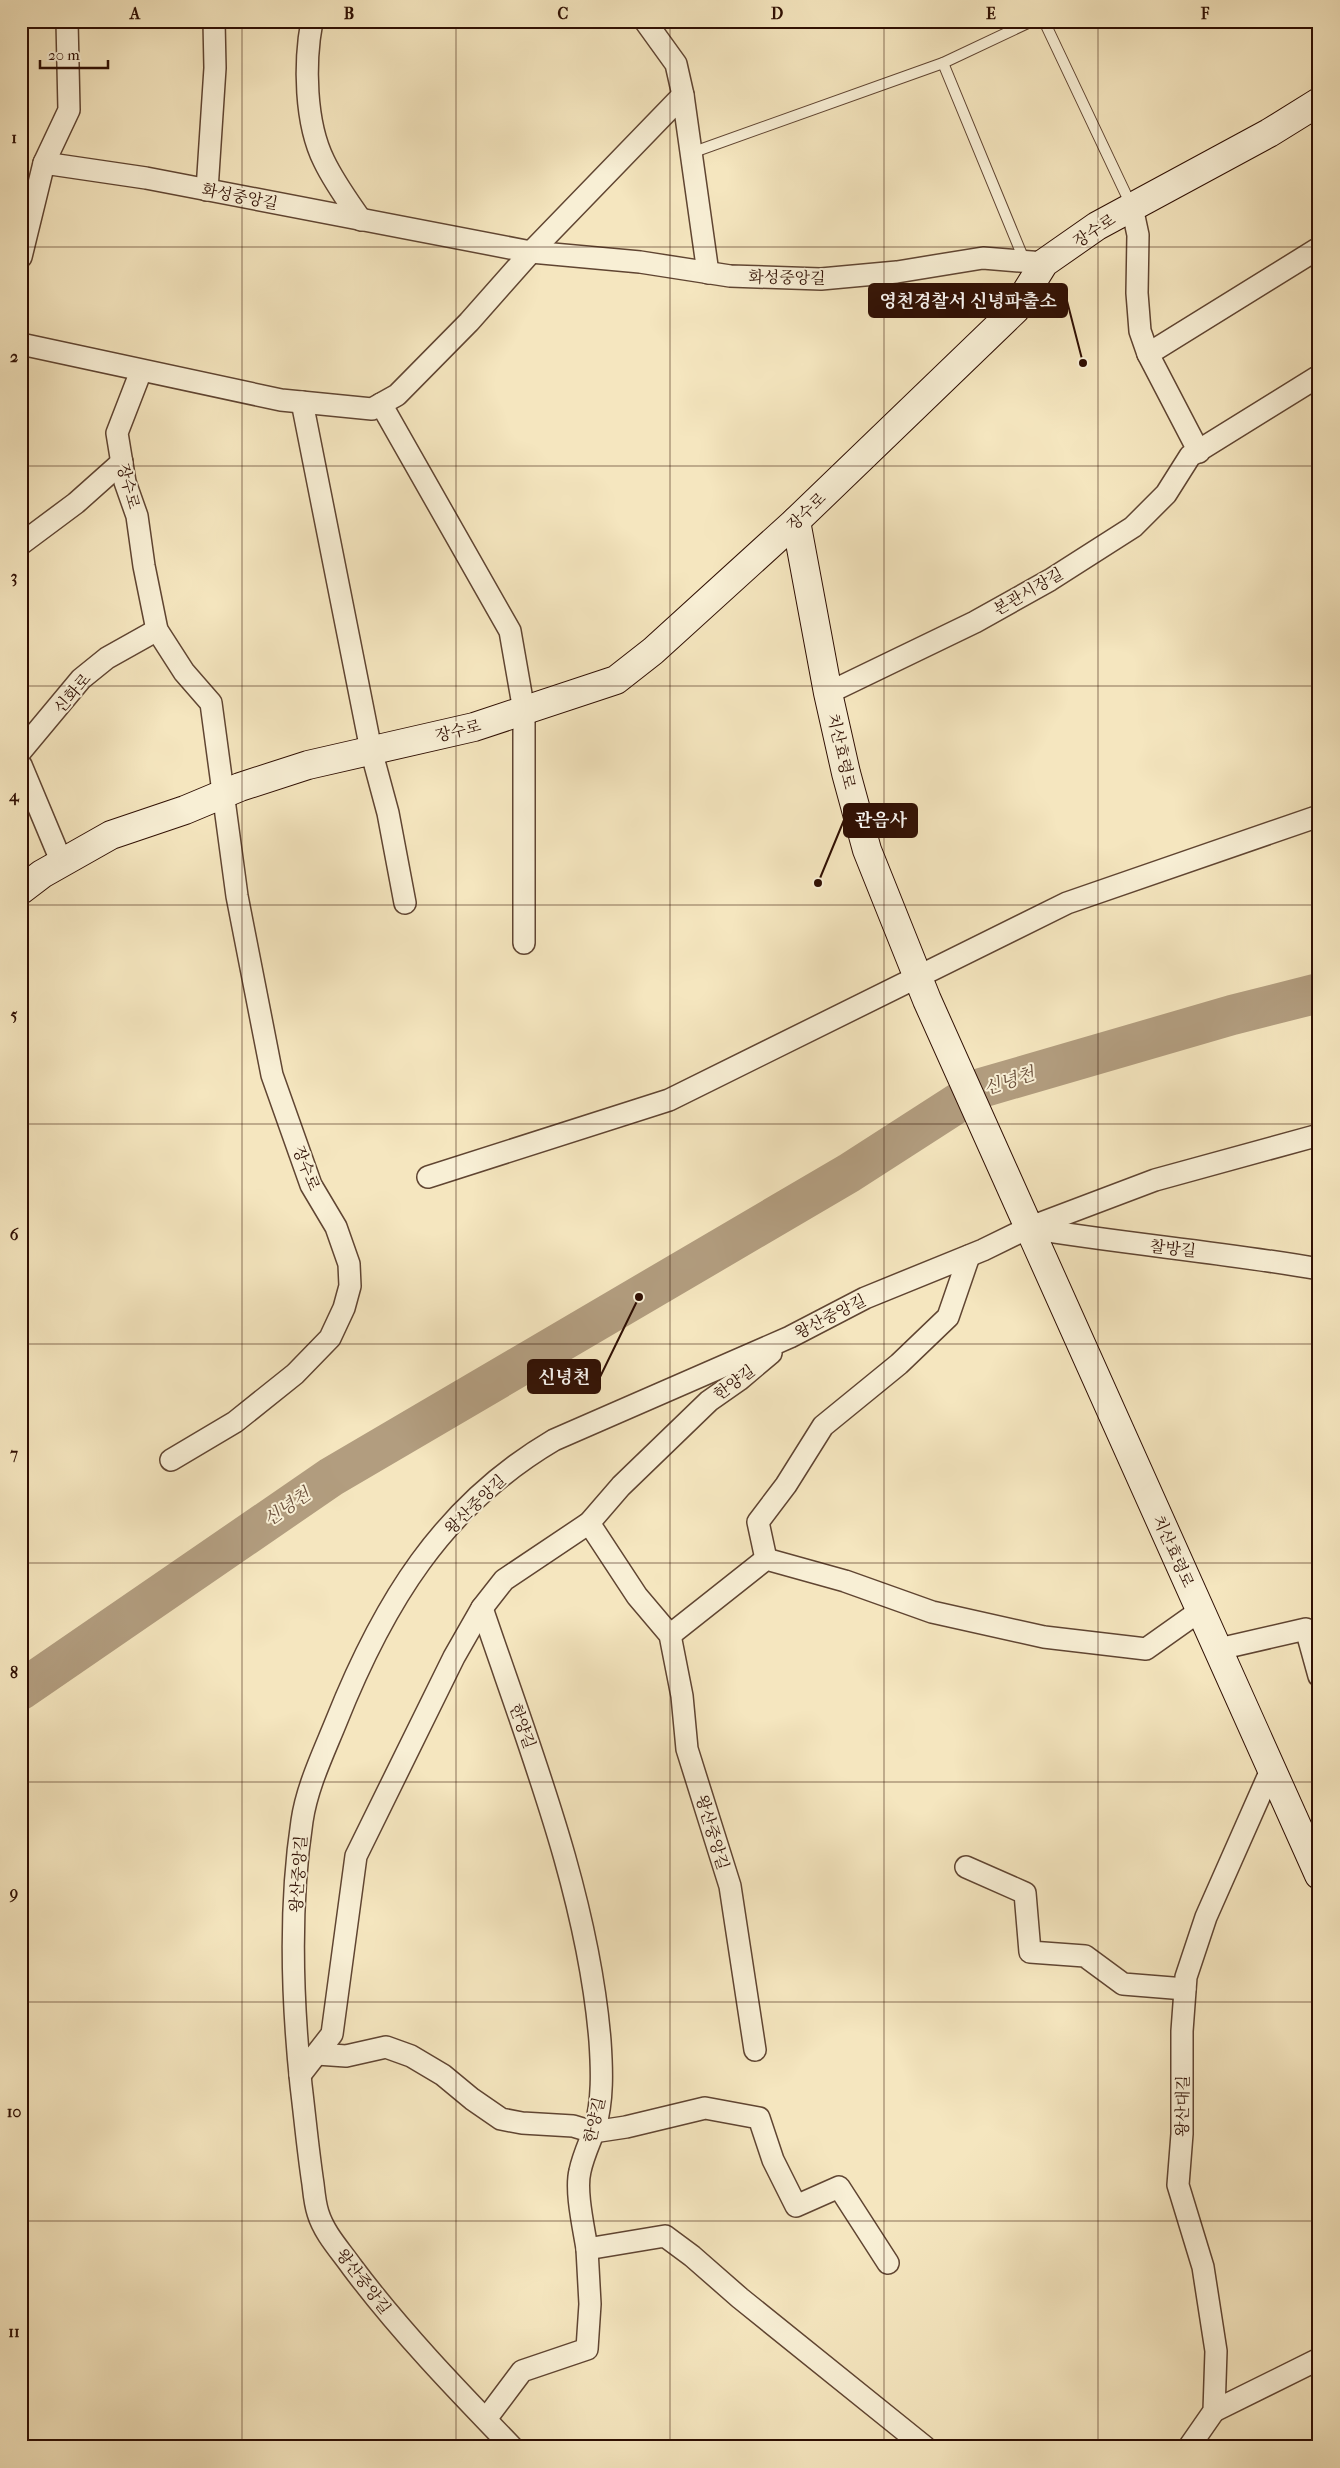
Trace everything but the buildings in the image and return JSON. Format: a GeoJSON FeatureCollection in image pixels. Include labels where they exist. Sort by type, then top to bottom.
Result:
{"type":"FeatureCollection","features":[{"type":"Feature","properties":{"kind":"main road","name":"장수로"},"geometry":{"type":"LineString","coordinates":[[21,890],[62,863],[110,836],[185,810],[223,794],[308,765],[474,727],[616,680],[653,651],[796,521],[1015,310],[1034,262],[1268,133],[1319,102]]}},
{"type":"Feature","properties":{"kind":"main road","name":"치산효령로"},"geometry":{"type":"LineString","coordinates":[[796,521],[828,693],[846,773],[867,850],[922,989],[1319,1875]]}},
{"type":"Feature","properties":{"kind":"street"},"geometry":{"type":"LineString","coordinates":[[21,257],[44,163],[69,110],[67,21]]}},
{"type":"Feature","properties":{"kind":"street"},"geometry":{"type":"LineString","coordinates":[[207,190],[215,68],[214,21]]}},
{"type":"Feature","properties":{"kind":"street"},"geometry":{"type":"LineString","coordinates":[[312,21],[308,50],[312,132],[324,161],[361,220]]}},
{"type":"Feature","properties":{"kind":"street"},"geometry":{"type":"LineString","coordinates":[[645,21],[676,64],[683,95],[708,273]]}},
{"type":"Feature","properties":{"kind":"street"},"geometry":{"type":"LineString","coordinates":[[21,344],[281,400],[372,409],[397,395],[424,368],[469,322],[531,252],[683,95]]}},
{"type":"Feature","properties":{"kind":"street","name":"화성중앙길"},"geometry":{"type":"LineString","coordinates":[[44,163],[146,178],[531,252],[640,262],[730,276],[821,279],[898,272],[983,258],[1034,262]]}},
{"type":"Feature","properties":{"kind":"street"},"geometry":{"type":"LineString","coordinates":[[1132,207],[1138,235],[1137,293],[1140,330],[1148,354],[1198,452]]}},
{"type":"Feature","properties":{"kind":"street"},"geometry":{"type":"LineString","coordinates":[[1148,354],[1319,248]]}},
{"type":"Feature","properties":{"kind":"street","name":"장수로"},"geometry":{"type":"LineString","coordinates":[[140,371],[117,433],[125,482],[137,516],[144,566],[157,630],[184,672],[211,703],[237,896],[272,1075],[312,1185],[336,1227],[349,1264],[350,1286],[344,1308],[330,1338],[295,1374],[235,1422],[171,1460]]}},
{"type":"Feature","properties":{"kind":"street","name":"본관시장길"},"geometry":{"type":"LineString","coordinates":[[828,693],[974,622],[1050,580],[1133,527],[1166,494],[1190,456],[1319,376]]}},
{"type":"Feature","properties":{"kind":"street"},"geometry":{"type":"LineString","coordinates":[[302,402],[371,750],[388,813],[405,903]]}},
{"type":"Feature","properties":{"kind":"street"},"geometry":{"type":"LineString","coordinates":[[382,404],[510,631],[524,711],[524,943]]}},
{"type":"Feature","properties":{"kind":"street"},"geometry":{"type":"LineString","coordinates":[[21,544],[76,503],[122,462]]}},
{"type":"Feature","properties":{"kind":"street","name":"신화로"},"geometry":{"type":"LineString","coordinates":[[21,751],[80,679],[107,658],[157,630]]}},
{"type":"Feature","properties":{"kind":"street"},"geometry":{"type":"LineString","coordinates":[[21,765],[62,863]]}},
{"type":"Feature","properties":{"kind":"street"},"geometry":{"type":"LineString","coordinates":[[428,1178],[669,1100],[922,989],[1067,903],[1319,816]]}},
{"type":"Feature","properties":{"kind":"street","name":"왕산중앙길"},"geometry":{"type":"LineString","coordinates":[[512,2447],[374,2296],[332,2239],[318,2213],[300,2075],[295,2018],[295,1906],[302,1819],[316,1771],[375,1632],[423,1556],[495,1480],[554,1440],[790,1337],[865,1298],[969,1256],[1028,1228],[1155,1180],[1319,1135]]}},
{"type":"Feature","properties":{"kind":"street","name":"찰방길"},"geometry":{"type":"LineString","coordinates":[[1028,1228],[1102,1241],[1238,1255],[1319,1269]]}},
{"type":"Feature","properties":{"kind":"street"},"geometry":{"type":"LineString","coordinates":[[766,1559],[758,1522],[786,1485],[823,1426],[899,1364],[948,1317],[969,1256]]}},
{"type":"Feature","properties":{"kind":"street","name":"한양길"},"geometry":{"type":"LineString","coordinates":[[486,2420],[522,2371],[587,2349],[590,2304],[587,2249],[581,2216],[579,2172],[593,2132],[603,2075],[598,2016],[585,1942],[536,1764],[482,1608],[504,1580],[589,1522],[621,1486],[709,1401],[739,1380],[790,1337]]}},
{"type":"Feature","properties":{"kind":"street","name":"왕산중앙길"},"geometry":{"type":"LineString","coordinates":[[589,1522],[637,1596],[670,1635],[682,1696],[687,1749],[730,1886],[755,2050]]}},
{"type":"Feature","properties":{"kind":"street"},"geometry":{"type":"LineString","coordinates":[[766,1559],[845,1581],[932,1612],[1053,1638],[1146,1649],[1201,1610]]}},
{"type":"Feature","properties":{"kind":"street"},"geometry":{"type":"LineString","coordinates":[[670,1635],[766,1559]]}},
{"type":"Feature","properties":{"kind":"street"},"geometry":{"type":"LineString","coordinates":[[300,2075],[332,2034],[356,1856],[454,1656],[482,1608]]}},
{"type":"Feature","properties":{"kind":"street"},"geometry":{"type":"LineString","coordinates":[[1219,1649],[1306,1629],[1319,1676]]}},
{"type":"Feature","properties":{"kind":"street","name":"왕산대길"},"geometry":{"type":"LineString","coordinates":[[1214,2411],[1216,2351],[1203,2267],[1178,2185],[1182,2134],[1182,2031],[1186,1977],[1206,1917],[1271,1770]]}},
{"type":"Feature","properties":{"kind":"street"},"geometry":{"type":"LineString","coordinates":[[966,1867],[1025,1893],[1030,1952],[1085,1956],[1123,1984],[1185,1989]]}},
{"type":"Feature","properties":{"kind":"street"},"geometry":{"type":"LineString","coordinates":[[317,2054],[346,2056],[386,2047],[411,2056],[444,2075],[472,2099],[501,2119],[522,2123],[573,2126],[593,2132],[626,2128],[705,2108],[760,2118],[773,2160],[796,2206],[839,2187],[888,2263]]}},
{"type":"Feature","properties":{"kind":"street"},"geometry":{"type":"LineString","coordinates":[[587,2249],[665,2236],[925,2447]]}},
{"type":"Feature","properties":{"kind":"street"},"geometry":{"type":"LineString","coordinates":[[1189,2447],[1214,2411],[1319,2360]]}},
{"type":"Feature","properties":{"kind":"lane"},"geometry":{"type":"LineString","coordinates":[[691,153],[943,63],[1032,21]]}},
{"type":"Feature","properties":{"kind":"lane"},"geometry":{"type":"LineString","coordinates":[[1044,21],[1132,207]]}},
{"type":"Feature","properties":{"kind":"lane"},"geometry":{"type":"LineString","coordinates":[[943,63],[1034,262]]}},
{"type":"Feature","properties":{"kind":"waterway","name":"신녕천"},"geometry":{"type":"LineString","coordinates":[[21,1690],[331,1477],[849,1173],[981,1088],[1232,1015],[1319,993]]}},
{"type":"Feature","properties":{"kind":"place","name":"영천경찰서 신녕파출소"},"geometry":{"type":"Point","coordinates":[1083,363]}},
{"type":"Feature","properties":{"kind":"place","name":"관음사"},"geometry":{"type":"Point","coordinates":[818,883]}},
{"type":"Feature","properties":{"kind":"place","name":"신녕천"},"geometry":{"type":"Point","coordinates":[639,1297]}}]}
